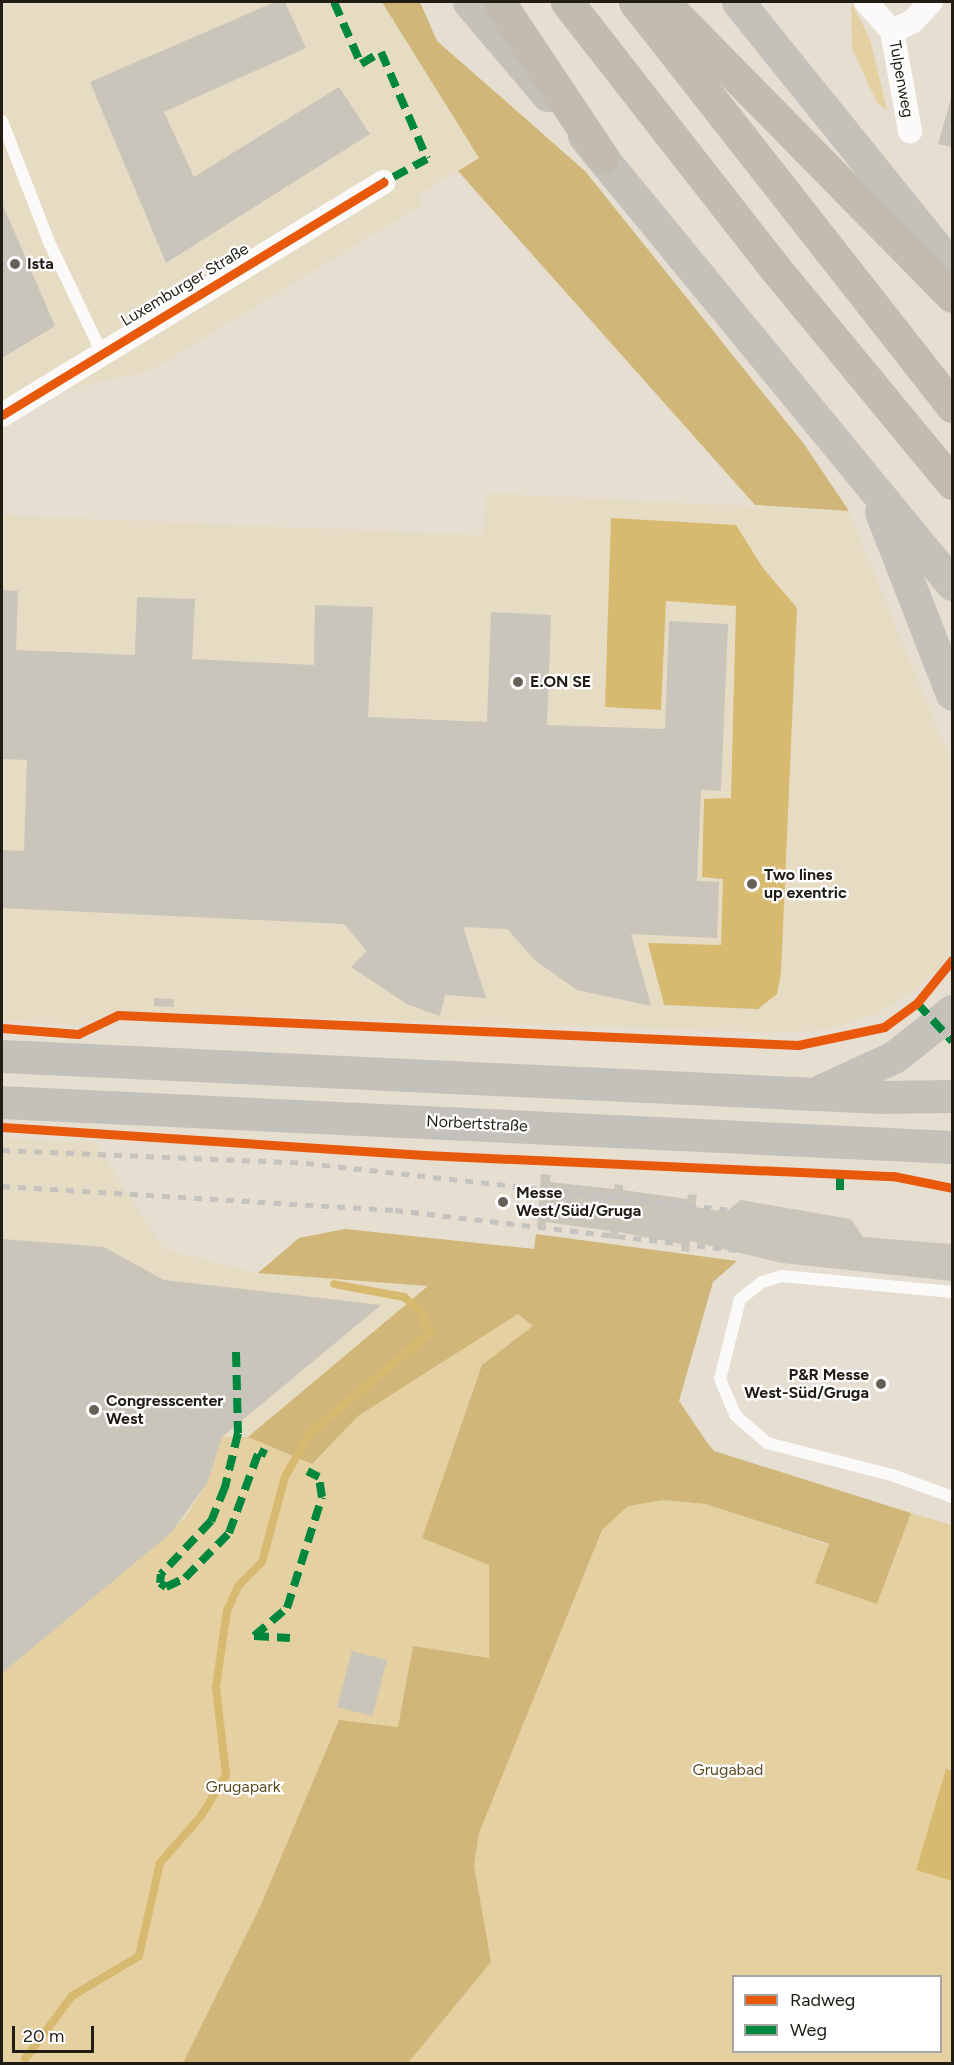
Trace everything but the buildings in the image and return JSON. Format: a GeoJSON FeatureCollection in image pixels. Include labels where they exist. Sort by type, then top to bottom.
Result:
{"type":"FeatureCollection","features":[{"type":"Feature","properties":{"kind":"highway"},"geometry":{"type":"LineString","coordinates":[[499,2],[603,158]]}},
{"type":"Feature","properties":{"kind":"highway"},"geometry":{"type":"LineString","coordinates":[[567,2],[952,483]]}},
{"type":"Feature","properties":{"kind":"highway"},"geometry":{"type":"LineString","coordinates":[[635,2],[952,406]]}},
{"type":"Feature","properties":{"kind":"highway"},"geometry":{"type":"LineString","coordinates":[[663,2],[952,296]]}},
{"type":"Feature","properties":{"kind":"main road"},"geometry":{"type":"LineString","coordinates":[[470,2],[603,158],[952,584]]}},
{"type":"Feature","properties":{"kind":"main road"},"geometry":{"type":"LineString","coordinates":[[738,2],[952,267]]}},
{"type":"Feature","properties":{"kind":"main road"},"geometry":{"type":"LineString","coordinates":[[870,486],[952,694]]}},
{"type":"Feature","properties":{"kind":"main road"},"geometry":{"type":"LineString","coordinates":[[816,1093],[894,1057],[952,1011]]}},
{"type":"Feature","properties":{"kind":"main road"},"geometry":{"type":"LineString","coordinates":[[2,1056],[816,1093],[952,1096]]}},
{"type":"Feature","properties":{"kind":"main road","name":"Norbertstraße"},"geometry":{"type":"LineString","coordinates":[[2,1102],[952,1147]]}},
{"type":"Feature","properties":{"kind":"street","name":"Tulpenweg"},"geometry":{"type":"LineString","coordinates":[[866,2],[892,31],[910,131]]}},
{"type":"Feature","properties":{"kind":"street"},"geometry":{"type":"LineString","coordinates":[[892,31],[913,21],[931,2]]}},
{"type":"Feature","properties":{"kind":"street","name":"Luxemburger Straße"},"geometry":{"type":"LineString","coordinates":[[2,415],[384,182]]}},
{"type":"Feature","properties":{"kind":"lane"},"geometry":{"type":"LineString","coordinates":[[2,121],[49,242],[102,353]]}},
{"type":"Feature","properties":{"kind":"lane"},"geometry":{"type":"LineString","coordinates":[[952,1292],[782,1276],[762,1282],[740,1299],[720,1378],[735,1415],[767,1443],[892,1475],[952,1497]]}},
{"type":"Feature","properties":{"kind":"shaded area"},"geometry":{"type":"Polygon","coordinates":[[[2,2],[382,2],[479,158],[418,195],[423,204],[150,371],[2,403],[2,2]]]}},
{"type":"Feature","properties":{"kind":"shaded area"},"geometry":{"type":"Polygon","coordinates":[[[382,2],[420,2],[437,41],[585,171],[804,444],[849,511],[755,505],[458,171],[479,158],[382,2]]]}},
{"type":"Feature","properties":{"kind":"shaded area"},"geometry":{"type":"Polygon","coordinates":[[[486,493],[849,511],[952,763],[952,948],[943,963],[915,991],[874,1015],[830,1029],[788,1033],[120,1011],[78,1025],[2,1021],[2,515],[483,535],[486,493]]]}},
{"type":"Feature","properties":{"kind":"shaded area"},"geometry":{"type":"Polygon","coordinates":[[[611,518],[736,525],[763,568],[797,608],[781,973],[777,994],[758,1009],[664,1005],[648,943],[721,945],[723,879],[702,877],[704,799],[731,798],[736,606],[666,601],[661,710],[605,707],[611,518]]]}},
{"type":"Feature","properties":{"kind":"shaded area"},"geometry":{"type":"Polygon","coordinates":[[[2,1138],[95,1143],[164,1249],[258,1273],[428,1286],[248,1437],[222,1437],[208,1482],[184,1519],[2,1673],[2,1138]]]}},
{"type":"Feature","properties":{"kind":"shaded area"},"geometry":{"type":"Polygon","coordinates":[[[345,1229],[534,1249],[536,1234],[737,1261],[713,1282],[679,1401],[706,1441],[714,1451],[911,1513],[877,1604],[815,1583],[829,1544],[705,1504],[663,1500],[628,1506],[602,1530],[479,1833],[474,1866],[491,1962],[408,2063],[183,2063],[260,1907],[339,1720],[398,1727],[413,1646],[489,1658],[489,1565],[422,1538],[482,1365],[533,1326],[518,1314],[358,1416],[312,1464],[248,1437],[428,1286],[258,1273],[299,1238],[345,1229]]]}},
{"type":"Feature","properties":{"kind":"shaded area"},"geometry":{"type":"Polygon","coordinates":[[[946,1769],[952,1771],[952,1881],[916,1870],[946,1769]]]}},
{"type":"Feature","properties":{"kind":"green space"},"geometry":{"type":"Polygon","coordinates":[[[851,2],[870,39],[887,110],[877,103],[852,48],[851,2]]]}},
{"type":"Feature","properties":{"kind":"green space","name":"Grugapark"},"geometry":{"type":"Polygon","coordinates":[[[345,1229],[534,1249],[629,1505],[663,1500],[705,1504],[829,1545],[877,1604],[911,1513],[952,1525],[952,2063],[2,2064],[2,1673],[184,1519],[208,1482],[222,1437],[248,1437],[428,1286],[258,1273],[299,1238],[345,1229]]]}},
{"type":"Feature","properties":{"kind":"waterway"},"geometry":{"type":"LineString","coordinates":[[25,2059],[72,1996],[139,1956],[160,1863],[201,1816],[226,1775],[216,1687],[227,1611],[238,1586],[262,1562],[285,1477],[309,1434],[430,1333],[422,1313],[404,1297],[334,1284]]}},
{"type":"Feature","properties":{"kind":"railway"},"geometry":{"type":"LineString","coordinates":[[2,1150],[306,1163],[751,1212]]}},
{"type":"Feature","properties":{"kind":"railway"},"geometry":{"type":"LineString","coordinates":[[2,1186],[395,1210],[745,1251]]}},
{"type":"Feature","properties":{"kind":"marked path"},"geometry":{"type":"LineString","coordinates":[[334,2],[361,64],[381,52],[427,159],[384,182]]}},
{"type":"Feature","properties":{"kind":"marked path"},"geometry":{"type":"LineString","coordinates":[[917,1003],[952,1041]]}},
{"type":"Feature","properties":{"kind":"marked path"},"geometry":{"type":"LineString","coordinates":[[840,1175],[840,1197]]}},
{"type":"Feature","properties":{"kind":"marked path"},"geometry":{"type":"LineString","coordinates":[[236,1352],[238,1433],[225,1487],[211,1521],[161,1574],[160,1583],[166,1587],[185,1578],[229,1533],[259,1451],[266,1454]]}},
{"type":"Feature","properties":{"kind":"marked path"},"geometry":{"type":"LineString","coordinates":[[254,1636],[287,1608],[322,1497],[319,1477],[307,1471]]}},
{"type":"Feature","properties":{"kind":"marked path"},"geometry":{"type":"LineString","coordinates":[[254,1636],[290,1638]]}},
{"type":"Feature","properties":{"kind":"cycle path"},"geometry":{"type":"LineString","coordinates":[[2,415],[384,182]]}},
{"type":"Feature","properties":{"kind":"cycle path"},"geometry":{"type":"LineString","coordinates":[[2,1028],[78,1034],[118,1015],[798,1045],[884,1027],[917,1003],[952,960]]}},
{"type":"Feature","properties":{"kind":"cycle path"},"geometry":{"type":"LineString","coordinates":[[2,1127],[424,1155],[893,1176],[952,1188]]}},
{"type":"Feature","properties":{"kind":"place","name":"Ista"},"geometry":{"type":"Point","coordinates":[15,264]}},
{"type":"Feature","properties":{"kind":"place","name":"E.ON SE"},"geometry":{"type":"Point","coordinates":[518,682]}},
{"type":"Feature","properties":{"kind":"place","name":"Two lines up exentric"},"geometry":{"type":"Point","coordinates":[752,884]}},
{"type":"Feature","properties":{"kind":"place","name":"Messe West/Süd/Gruga"},"geometry":{"type":"Point","coordinates":[503,1202]}},
{"type":"Feature","properties":{"kind":"place","name":"P&R Messe West-Süd/Gruga"},"geometry":{"type":"Point","coordinates":[881,1384]}},
{"type":"Feature","properties":{"kind":"place","name":"Congresscenter West"},"geometry":{"type":"Point","coordinates":[94,1410]}},
{"type":"Feature","properties":{"kind":"park label","name":"Grugabad"},"geometry":{"type":"Point","coordinates":[728,1770]}}]}
